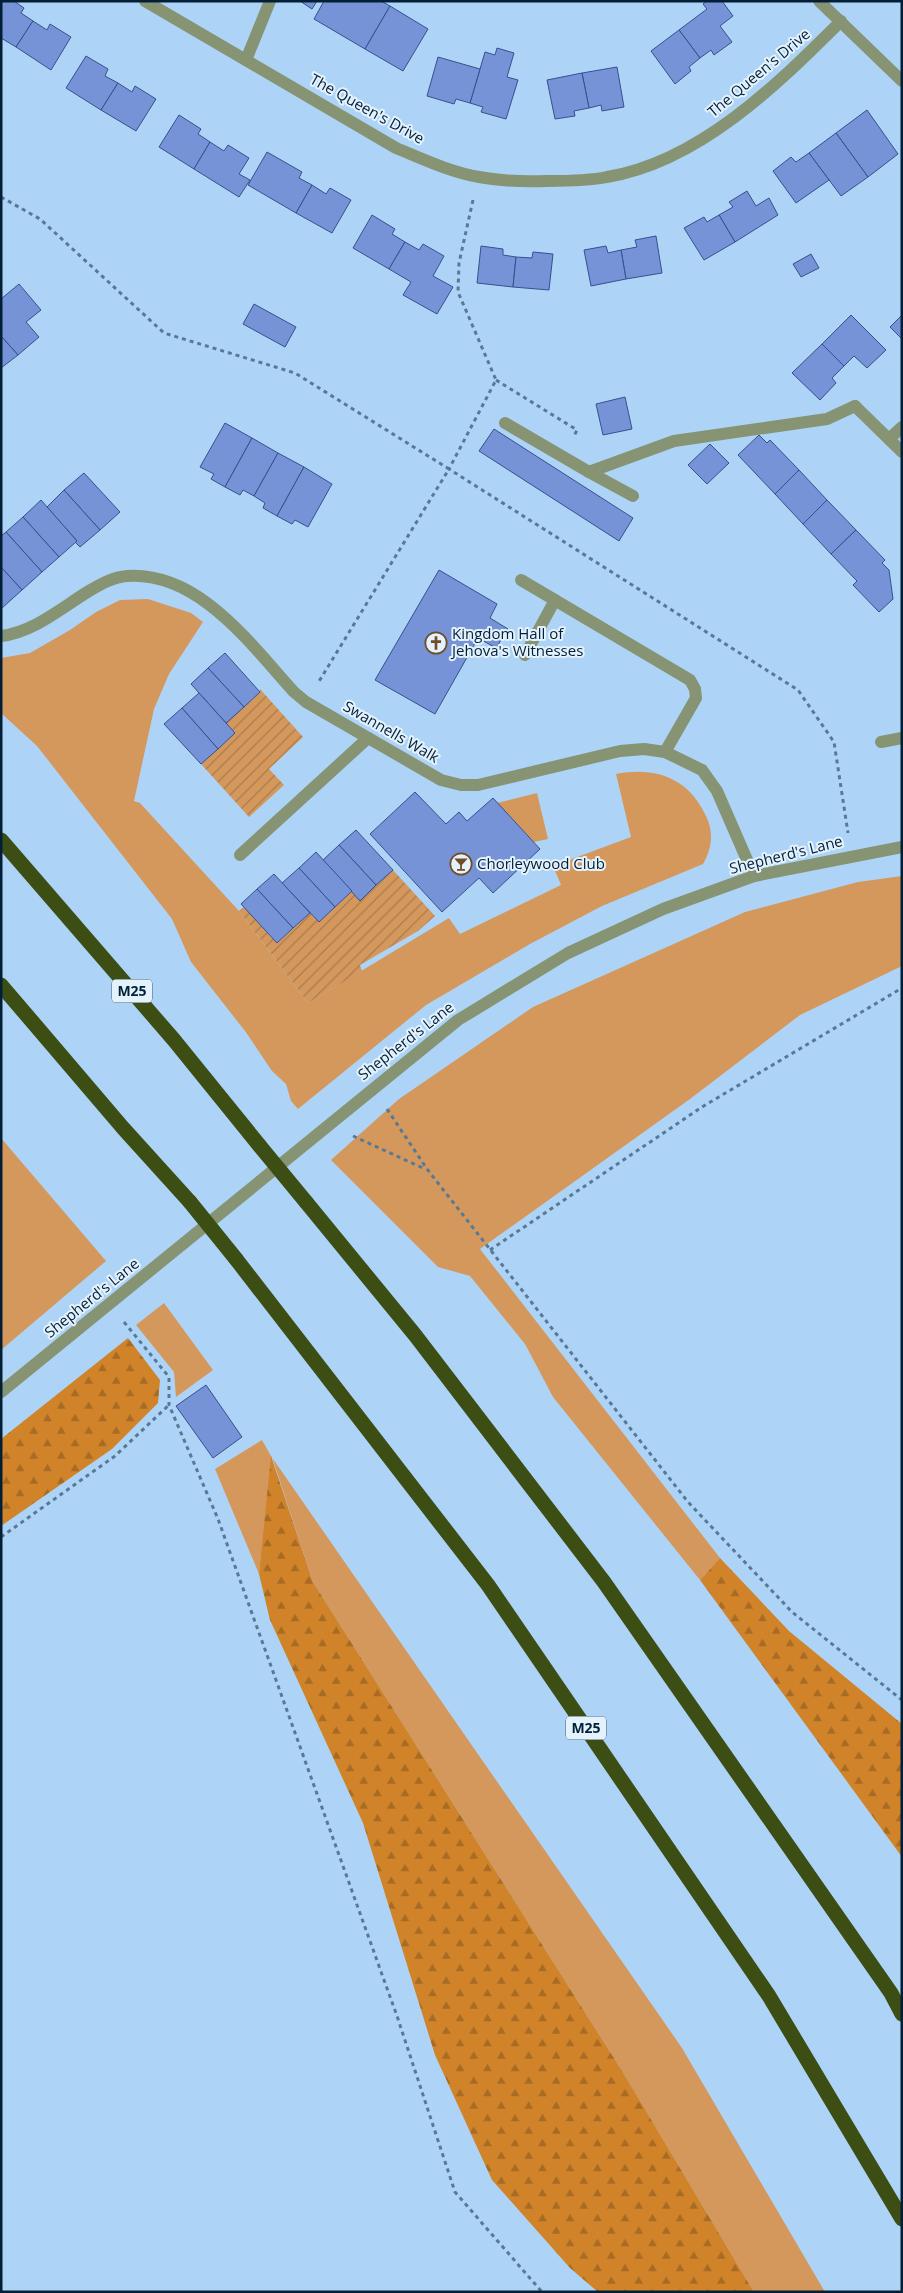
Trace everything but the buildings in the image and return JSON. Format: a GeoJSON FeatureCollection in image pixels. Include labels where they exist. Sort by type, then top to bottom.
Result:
{"type":"FeatureCollection","features":[{"type":"Feature","properties":{"kind":"highway","name":"M25"},"geometry":{"type":"LineString","coordinates":[[1,840],[174,1040],[415,1334],[604,1582],[897,1996],[902,2014]]}},
{"type":"Feature","properties":{"kind":"highway","name":"M25"},"geometry":{"type":"LineString","coordinates":[[1,985],[123,1128],[190,1202],[488,1584],[769,1996],[902,2220]]}},
{"type":"Feature","properties":{"kind":"street","name":"The Queen's Drive"},"geometry":{"type":"LineString","coordinates":[[145,1],[396,148],[433,163],[478,177],[521,182],[608,177],[652,165],[687,148],[725,125],[797,65],[841,21]]}},
{"type":"Feature","properties":{"kind":"street"},"geometry":{"type":"LineString","coordinates":[[246,60],[270,1]]}},
{"type":"Feature","properties":{"kind":"street"},"geometry":{"type":"LineString","coordinates":[[819,1],[902,81]]}},
{"type":"Feature","properties":{"kind":"street"},"geometry":{"type":"LineString","coordinates":[[589,472],[674,441],[827,419],[854,406],[902,452]]}},
{"type":"Feature","properties":{"kind":"street"},"geometry":{"type":"LineString","coordinates":[[505,423],[633,496]]}},
{"type":"Feature","properties":{"kind":"street"},"geometry":{"type":"LineString","coordinates":[[889,440],[902,427]]}},
{"type":"Feature","properties":{"kind":"street","name":"Swannells Walk"},"geometry":{"type":"LineString","coordinates":[[1,636],[16,634],[30,628],[106,581],[126,576],[146,576],[177,585],[198,595],[216,610],[294,692],[306,702],[441,780],[460,785],[478,785],[620,751],[644,749],[665,752],[702,770],[717,791],[754,876]]}},
{"type":"Feature","properties":{"kind":"street"},"geometry":{"type":"LineString","coordinates":[[520,580],[690,680],[695,689],[696,698],[665,752]]}},
{"type":"Feature","properties":{"kind":"street"},"geometry":{"type":"LineString","coordinates":[[526,655],[555,600]]}},
{"type":"Feature","properties":{"kind":"street"},"geometry":{"type":"LineString","coordinates":[[240,854],[368,738]]}},
{"type":"Feature","properties":{"kind":"street"},"geometry":{"type":"LineString","coordinates":[[881,742],[902,738]]}},
{"type":"Feature","properties":{"kind":"street","name":"Shepherd's Lane"},"geometry":{"type":"LineString","coordinates":[[1,1392],[372,1088],[458,1020],[568,953],[663,908],[754,876],[902,848]]}},
{"type":"Feature","properties":{"kind":"path"},"geometry":{"type":"LineString","coordinates":[[478,177],[460,263],[458,292],[496,380],[577,430],[563,456]]}},
{"type":"Feature","properties":{"kind":"path"},"geometry":{"type":"LineString","coordinates":[[1,197],[40,219],[164,333],[295,373],[798,690],[834,742],[852,856]]}},
{"type":"Feature","properties":{"kind":"path"},"geometry":{"type":"LineString","coordinates":[[306,702],[448,468],[496,380]]}},
{"type":"Feature","properties":{"kind":"path"},"geometry":{"type":"LineString","coordinates":[[490,1250],[702,1107],[902,988]]}},
{"type":"Feature","properties":{"kind":"path"},"geometry":{"type":"LineString","coordinates":[[372,1088],[427,1169],[688,1502],[792,1612],[902,1700]]}},
{"type":"Feature","properties":{"kind":"path"},"geometry":{"type":"LineString","coordinates":[[328,1125],[427,1169]]}},
{"type":"Feature","properties":{"kind":"path"},"geometry":{"type":"LineString","coordinates":[[130,1329],[169,1377],[168,1405],[218,1519],[397,2016],[455,2192],[542,2292]]}},
{"type":"Feature","properties":{"kind":"path"},"geometry":{"type":"LineString","coordinates":[[1,1536],[115,1456],[168,1405]]}},
{"type":"Feature","properties":{"kind":"shaded area"},"geometry":{"type":"Polygon","coordinates":[[[148,599],[191,613],[203,622],[169,674],[154,709],[134,801],[140,803],[239,911],[308,1003],[449,918],[460,934],[561,885],[553,866],[631,837],[616,774],[644,772],[657,774],[680,784],[690,792],[699,803],[709,822],[711,840],[706,858],[703,864],[602,906],[530,944],[426,1005],[298,1109],[291,1101],[286,1084],[272,1071],[245,1031],[191,962],[172,919],[37,746],[1,713],[1,658],[30,653],[70,630],[96,612],[120,600],[148,599]]]}},
{"type":"Feature","properties":{"kind":"shaded area"},"geometry":{"type":"Polygon","coordinates":[[[260,689],[303,737],[269,769],[284,785],[249,817],[201,764],[235,733],[226,723],[260,692],[260,689]]]}},
{"type":"Feature","properties":{"kind":"shaded area"},"geometry":{"type":"Polygon","coordinates":[[[537,793],[548,839],[534,842],[497,803],[537,793]]]}},
{"type":"Feature","properties":{"kind":"shaded area"},"geometry":{"type":"Polygon","coordinates":[[[393,870],[435,916],[418,931],[360,965],[362,971],[308,1003],[239,911],[244,907],[277,943],[310,913],[319,922],[352,891],[360,900],[393,870]]]}},
{"type":"Feature","properties":{"kind":"shaded area"},"geometry":{"type":"Polygon","coordinates":[[[902,876],[902,966],[800,1015],[690,1099],[480,1249],[720,1558],[700,1580],[553,1397],[525,1344],[470,1276],[438,1267],[331,1160],[399,1099],[533,1007],[745,912],[858,882],[902,876]]]}},
{"type":"Feature","properties":{"kind":"shaded area"},"geometry":{"type":"Polygon","coordinates":[[[1,1138],[106,1261],[1,1350],[1,1138]]]}},
{"type":"Feature","properties":{"kind":"shaded area"},"geometry":{"type":"Polygon","coordinates":[[[164,1303],[213,1370],[176,1397],[174,1372],[136,1325],[164,1303]]]}},
{"type":"Feature","properties":{"kind":"shaded area"},"geometry":{"type":"Polygon","coordinates":[[[262,1440],[272,1457],[259,1574],[215,1469],[262,1440]]]}},
{"type":"Feature","properties":{"kind":"shaded area"},"geometry":{"type":"Polygon","coordinates":[[[272,1458],[682,2048],[825,2292],[754,2292],[624,2074],[313,1582],[272,1458]]]}},
{"type":"Feature","properties":{"kind":"green space"},"geometry":{"type":"Polygon","coordinates":[[[128,1338],[160,1380],[158,1403],[112,1449],[1,1526],[1,1439],[128,1338]]]}},
{"type":"Feature","properties":{"kind":"green space"},"geometry":{"type":"Polygon","coordinates":[[[271,1456],[313,1582],[624,2074],[754,2292],[598,2292],[570,2268],[492,2180],[435,2055],[363,1823],[270,1620],[259,1574],[271,1456]]]}},
{"type":"Feature","properties":{"kind":"green space"},"geometry":{"type":"Polygon","coordinates":[[[720,1558],[789,1631],[902,1724],[902,1857],[700,1580],[720,1558]]]}},
{"type":"Feature","properties":{"kind":"place","name":"Kingdom Hall of Jehova's Witnesses"},"geometry":{"type":"Point","coordinates":[436,643]}},
{"type":"Feature","properties":{"kind":"place","name":"Chorleywood Club"},"geometry":{"type":"Point","coordinates":[461,864]}}]}
